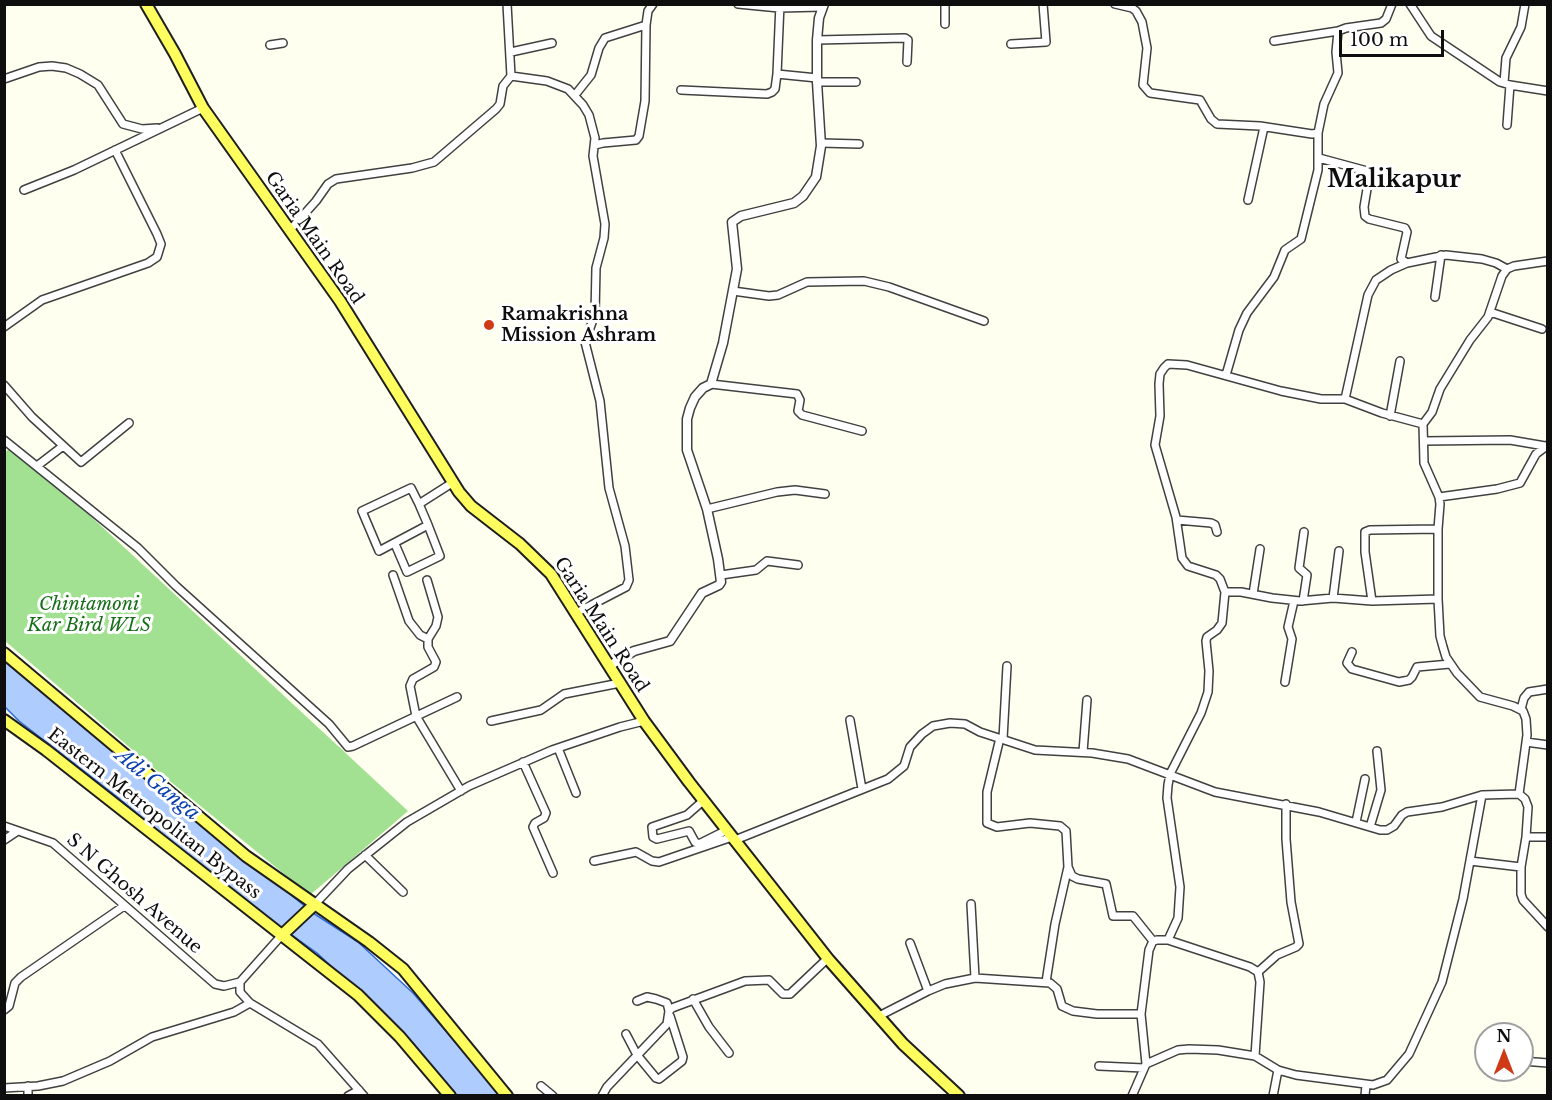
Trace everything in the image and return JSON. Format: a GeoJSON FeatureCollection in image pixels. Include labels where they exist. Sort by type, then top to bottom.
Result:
{"type":"FeatureCollection","features":[{"type":"Feature","properties":{"kind":"main road","name":"Garia Main Road"},"geometry":{"type":"LineString","coordinates":[[146,4],[203,108],[340,301],[452,483],[471,507],[520,544],[551,574],[644,721],[731,836],[828,958],[879,1016],[912,1052],[959,1095]]}},
{"type":"Feature","properties":{"kind":"main road","name":"Eastern Metropolitan Bypass"},"geometry":{"type":"LineString","coordinates":[[4,653],[246,856],[369,942],[403,969],[507,1095]]}},
{"type":"Feature","properties":{"kind":"main road","name":"Eastern Metropolitan Bypass"},"geometry":{"type":"LineString","coordinates":[[4,720],[46,750],[358,995],[400,1037],[450,1095]]}},
{"type":"Feature","properties":{"kind":"main road"},"geometry":{"type":"LineString","coordinates":[[281,936],[315,904]]}},
{"type":"Feature","properties":{"kind":"street"},"geometry":{"type":"LineString","coordinates":[[290,230],[328,184],[336,179],[434,162],[496,109],[500,104],[503,86],[511,76],[507,4]]}},
{"type":"Feature","properties":{"kind":"street"},"geometry":{"type":"LineString","coordinates":[[595,145],[603,142],[636,140],[639,136],[645,101],[646,25],[648,11],[653,4]]}},
{"type":"Feature","properties":{"kind":"street"},"geometry":{"type":"LineString","coordinates":[[711,384],[723,343],[737,269],[732,222],[741,216],[797,202],[816,177],[820,162],[817,40],[823,5],[738,4]]}},
{"type":"Feature","properties":{"kind":"street"},"geometry":{"type":"LineString","coordinates":[[945,4],[945,24]]}},
{"type":"Feature","properties":{"kind":"street"},"geometry":{"type":"LineString","coordinates":[[1011,44],[1046,42],[1043,4]]}},
{"type":"Feature","properties":{"kind":"street"},"geometry":{"type":"LineString","coordinates":[[1115,4],[1132,8],[1142,22],[1147,48],[1143,85],[1145,90],[1150,93],[1200,100],[1210,119],[1216,124],[1264,127],[1307,134],[1318,133]]}},
{"type":"Feature","properties":{"kind":"street"},"geometry":{"type":"LineString","coordinates":[[1274,41],[1381,24],[1386,19],[1392,4]]}},
{"type":"Feature","properties":{"kind":"street"},"geometry":{"type":"LineString","coordinates":[[1410,4],[1431,36],[1507,84],[1548,91]]}},
{"type":"Feature","properties":{"kind":"street"},"geometry":{"type":"LineString","coordinates":[[1507,125],[1506,58],[1520,31],[1525,4]]}},
{"type":"Feature","properties":{"kind":"street"},"geometry":{"type":"LineString","coordinates":[[681,90],[767,94],[774,89],[777,74],[779,6]]}},
{"type":"Feature","properties":{"kind":"street"},"geometry":{"type":"LineString","coordinates":[[575,95],[591,75],[599,48],[605,38],[646,25]]}},
{"type":"Feature","properties":{"kind":"street"},"geometry":{"type":"LineString","coordinates":[[1226,375],[1246,313],[1274,277],[1285,250],[1301,239],[1320,158],[1318,133],[1324,104],[1338,73],[1336,52],[1338,31]]}},
{"type":"Feature","properties":{"kind":"street"},"geometry":{"type":"LineString","coordinates":[[817,40],[905,38],[908,42],[907,62]]}},
{"type":"Feature","properties":{"kind":"street"},"geometry":{"type":"LineString","coordinates":[[270,45],[283,43]]}},
{"type":"Feature","properties":{"kind":"street"},"geometry":{"type":"LineString","coordinates":[[511,52],[552,43]]}},
{"type":"Feature","properties":{"kind":"street"},"geometry":{"type":"LineString","coordinates":[[4,78],[39,67],[66,68],[98,85],[123,124],[142,129],[163,128]]}},
{"type":"Feature","properties":{"kind":"street"},"geometry":{"type":"LineString","coordinates":[[777,74],[817,80],[856,82]]}},
{"type":"Feature","properties":{"kind":"street"},"geometry":{"type":"LineString","coordinates":[[511,76],[548,81],[568,89],[589,115],[595,145],[593,156],[604,224],[604,238],[596,268],[595,314],[585,342],[600,401],[609,488],[625,546],[629,580],[626,587],[576,613]]}},
{"type":"Feature","properties":{"kind":"street"},"geometry":{"type":"LineString","coordinates":[[24,190],[74,170],[203,108]]}},
{"type":"Feature","properties":{"kind":"street"},"geometry":{"type":"LineString","coordinates":[[1248,200],[1264,127]]}},
{"type":"Feature","properties":{"kind":"street"},"geometry":{"type":"LineString","coordinates":[[820,143],[859,144]]}},
{"type":"Feature","properties":{"kind":"street"},"geometry":{"type":"LineString","coordinates":[[4,327],[42,300],[148,263],[158,257],[161,244],[158,234],[115,150]]}},
{"type":"Feature","properties":{"kind":"street"},"geometry":{"type":"LineString","coordinates":[[1320,158],[1367,171],[1364,213],[1369,219],[1405,228],[1407,232],[1401,259],[1407,263]]}},
{"type":"Feature","properties":{"kind":"street"},"geometry":{"type":"LineString","coordinates":[[1436,297],[1441,255]]}},
{"type":"Feature","properties":{"kind":"street"},"geometry":{"type":"LineString","coordinates":[[1345,399],[1372,286],[1384,274],[1407,263],[1441,255],[1482,259],[1507,269]]}},
{"type":"Feature","properties":{"kind":"street"},"geometry":{"type":"LineString","coordinates":[[1521,709],[1480,697],[1473,692],[1446,657],[1440,636],[1438,599],[1439,497],[1425,469],[1423,424],[1432,412],[1440,389],[1490,312],[1499,281],[1507,269],[1521,264],[1548,261]]}},
{"type":"Feature","properties":{"kind":"street"},"geometry":{"type":"LineString","coordinates":[[734,291],[769,296],[778,295],[807,282],[864,281],[889,287],[984,321]]}},
{"type":"Feature","properties":{"kind":"street"},"geometry":{"type":"LineString","coordinates":[[1490,312],[1542,329]]}},
{"type":"Feature","properties":{"kind":"street"},"geometry":{"type":"LineString","coordinates":[[1390,416],[1400,361]]}},
{"type":"Feature","properties":{"kind":"street"},"geometry":{"type":"LineString","coordinates":[[1168,940],[1179,918],[1180,887],[1167,798],[1170,774],[1202,713],[1208,692],[1209,671],[1206,641],[1207,637],[1222,623],[1226,592],[1216,575],[1188,566],[1184,561],[1177,520],[1155,445],[1160,416],[1160,374],[1168,364],[1174,363],[1291,393],[1321,399],[1345,399],[1390,416],[1423,424]]}},
{"type":"Feature","properties":{"kind":"street"},"geometry":{"type":"LineString","coordinates":[[609,666],[633,651],[670,641],[702,593],[719,585],[721,574],[707,509],[688,456],[686,435],[690,408],[695,397],[703,388],[711,384],[797,394],[800,400],[798,411],[802,416],[862,431]]}},
{"type":"Feature","properties":{"kind":"street"},"geometry":{"type":"LineString","coordinates":[[4,386],[32,417],[79,461],[83,462],[129,423]]}},
{"type":"Feature","properties":{"kind":"street"},"geometry":{"type":"LineString","coordinates":[[4,440],[138,548],[176,586],[329,724],[348,747],[457,697]]}},
{"type":"Feature","properties":{"kind":"street"},"geometry":{"type":"LineString","coordinates":[[1424,441],[1510,440],[1546,446]]}},
{"type":"Feature","properties":{"kind":"street"},"geometry":{"type":"LineString","coordinates":[[37,466],[63,446]]}},
{"type":"Feature","properties":{"kind":"street"},"geometry":{"type":"LineString","coordinates":[[1439,497],[1497,489],[1520,483],[1536,454],[1546,446]]}},
{"type":"Feature","properties":{"kind":"street"},"geometry":{"type":"LineString","coordinates":[[419,504],[452,483]]}},
{"type":"Feature","properties":{"kind":"street"},"geometry":{"type":"LineString","coordinates":[[395,544],[407,572],[440,557],[428,525],[411,488],[362,511],[378,550],[395,544],[428,525]]}},
{"type":"Feature","properties":{"kind":"street"},"geometry":{"type":"LineString","coordinates":[[707,509],[777,492],[795,490],[825,494]]}},
{"type":"Feature","properties":{"kind":"street"},"geometry":{"type":"LineString","coordinates":[[1177,520],[1211,523],[1215,525],[1217,532]]}},
{"type":"Feature","properties":{"kind":"street"},"geometry":{"type":"LineString","coordinates":[[1372,601],[1365,552],[1365,532],[1438,529]]}},
{"type":"Feature","properties":{"kind":"street"},"geometry":{"type":"LineString","coordinates":[[1303,601],[1307,575],[1299,568],[1304,532]]}},
{"type":"Feature","properties":{"kind":"street"},"geometry":{"type":"LineString","coordinates":[[1253,594],[1260,549]]}},
{"type":"Feature","properties":{"kind":"street"},"geometry":{"type":"LineString","coordinates":[[1333,598],[1339,551]]}},
{"type":"Feature","properties":{"kind":"street"},"geometry":{"type":"LineString","coordinates":[[721,574],[756,570],[767,561],[798,565]]}},
{"type":"Feature","properties":{"kind":"street"},"geometry":{"type":"LineString","coordinates":[[393,575],[409,621],[420,635],[428,639]]}},
{"type":"Feature","properties":{"kind":"street"},"geometry":{"type":"LineString","coordinates":[[427,580],[438,617],[436,626],[428,639],[428,647],[436,662],[434,667],[413,679],[410,686],[416,716],[461,791]]}},
{"type":"Feature","properties":{"kind":"street"},"geometry":{"type":"LineString","coordinates":[[1226,592],[1241,592],[1294,601],[1333,598],[1372,601],[1438,599]]}},
{"type":"Feature","properties":{"kind":"street"},"geometry":{"type":"LineString","coordinates":[[1286,682],[1292,639],[1288,627],[1294,601]]}},
{"type":"Feature","properties":{"kind":"street"},"geometry":{"type":"LineString","coordinates":[[1352,652],[1347,663],[1352,669],[1399,682],[1409,680],[1417,667],[1450,664]]}},
{"type":"Feature","properties":{"kind":"street"},"geometry":{"type":"LineString","coordinates":[[1007,666],[1001,739],[987,792],[987,823],[997,827],[1030,824],[1063,828],[1066,831],[1068,867],[1055,924],[1046,982]]}},
{"type":"Feature","properties":{"kind":"street"},"geometry":{"type":"LineString","coordinates":[[491,721],[541,710],[564,694],[620,683]]}},
{"type":"Feature","properties":{"kind":"street"},"geometry":{"type":"LineString","coordinates":[[1519,794],[1526,742],[1526,719],[1521,709],[1524,698],[1529,692],[1548,689]]}},
{"type":"Feature","properties":{"kind":"street"},"geometry":{"type":"LineString","coordinates":[[1083,752],[1087,700]]}},
{"type":"Feature","properties":{"kind":"street"},"geometry":{"type":"LineString","coordinates":[[850,720],[862,789]]}},
{"type":"Feature","properties":{"kind":"street"},"geometry":{"type":"LineString","coordinates":[[315,904],[348,869],[406,822],[461,791],[485,778],[558,748],[644,721]]}},
{"type":"Feature","properties":{"kind":"street"},"geometry":{"type":"LineString","coordinates":[[594,861],[636,852],[652,861],[659,862],[862,789],[898,773],[904,766],[910,747],[933,726],[950,723],[965,724],[1035,750],[1083,752],[1128,759],[1215,792],[1286,804],[1387,830],[1407,812],[1434,809],[1482,795],[1519,794],[1525,799],[1528,807],[1521,867],[1522,900],[1548,927]]}},
{"type":"Feature","properties":{"kind":"street"},"geometry":{"type":"LineString","coordinates":[[1526,742],[1548,745]]}},
{"type":"Feature","properties":{"kind":"street"},"geometry":{"type":"LineString","coordinates":[[558,748],[576,793]]}},
{"type":"Feature","properties":{"kind":"street"},"geometry":{"type":"LineString","coordinates":[[1370,827],[1381,790],[1377,751]]}},
{"type":"Feature","properties":{"kind":"street"},"geometry":{"type":"LineString","coordinates":[[523,762],[546,813],[544,818],[535,823],[533,827],[553,873]]}},
{"type":"Feature","properties":{"kind":"street"},"geometry":{"type":"LineString","coordinates":[[1356,822],[1365,779]]}},
{"type":"Feature","properties":{"kind":"street"},"geometry":{"type":"LineString","coordinates":[[1099,1065],[1145,1066],[1179,1050],[1218,1050],[1255,1056],[1278,1070],[1296,1075],[1366,1085],[1379,1084],[1387,1080],[1409,1054],[1437,996],[1463,899],[1482,795]]}},
{"type":"Feature","properties":{"kind":"street"},"geometry":{"type":"LineString","coordinates":[[704,800],[687,815],[652,827],[652,837],[657,839],[689,831],[695,842],[699,844],[731,836]]}},
{"type":"Feature","properties":{"kind":"street"},"geometry":{"type":"LineString","coordinates":[[1258,972],[1277,955],[1296,948],[1299,944],[1291,902],[1286,804]]}},
{"type":"Feature","properties":{"kind":"street","name":"S N Ghosh Avenue"},"geometry":{"type":"LineString","coordinates":[[4,826],[53,843],[215,984],[224,986],[240,982]]}},
{"type":"Feature","properties":{"kind":"street"},"geometry":{"type":"LineString","coordinates":[[4,840],[16,832]]}},
{"type":"Feature","properties":{"kind":"street"},"geometry":{"type":"LineString","coordinates":[[1526,837],[1548,837]]}},
{"type":"Feature","properties":{"kind":"street"},"geometry":{"type":"LineString","coordinates":[[364,855],[403,892]]}},
{"type":"Feature","properties":{"kind":"street"},"geometry":{"type":"LineString","coordinates":[[1470,861],[1521,867]]}},
{"type":"Feature","properties":{"kind":"street"},"geometry":{"type":"LineString","coordinates":[[1068,867],[1072,876],[1078,879],[1106,884],[1113,916],[1133,916],[1153,941]]}},
{"type":"Feature","properties":{"kind":"street"},"geometry":{"type":"LineString","coordinates":[[971,904],[975,978]]}},
{"type":"Feature","properties":{"kind":"street"},"geometry":{"type":"LineString","coordinates":[[4,1010],[9,1006],[15,983],[21,977],[124,906]]}},
{"type":"Feature","properties":{"kind":"street"},"geometry":{"type":"LineString","coordinates":[[281,936],[240,982],[240,992],[250,1003],[318,1044],[362,1093]]}},
{"type":"Feature","properties":{"kind":"street"},"geometry":{"type":"LineString","coordinates":[[1153,941],[1168,940],[1258,972]]}},
{"type":"Feature","properties":{"kind":"street"},"geometry":{"type":"LineString","coordinates":[[1132,1095],[1145,1066],[1141,1014],[1149,950],[1153,941]]}},
{"type":"Feature","properties":{"kind":"street"},"geometry":{"type":"LineString","coordinates":[[910,943],[928,991]]}},
{"type":"Feature","properties":{"kind":"street"},"geometry":{"type":"LineString","coordinates":[[602,1095],[667,1024],[669,1012],[680,1004],[738,983],[764,979],[772,981],[783,994],[790,994],[828,958]]}},
{"type":"Feature","properties":{"kind":"street"},"geometry":{"type":"LineString","coordinates":[[1255,1056],[1260,982],[1258,972]]}},
{"type":"Feature","properties":{"kind":"street"},"geometry":{"type":"LineString","coordinates":[[879,1016],[945,984],[975,978],[1046,982],[1057,989],[1065,1009],[1097,1014],[1141,1014]]}},
{"type":"Feature","properties":{"kind":"street"},"geometry":{"type":"LineString","coordinates":[[626,1034],[637,1055],[656,1078],[659,1079],[684,1057],[667,1003],[647,997],[637,1001]]}},
{"type":"Feature","properties":{"kind":"street"},"geometry":{"type":"LineString","coordinates":[[693,999],[709,1027],[729,1053]]}},
{"type":"Feature","properties":{"kind":"street"},"geometry":{"type":"LineString","coordinates":[[4,1088],[63,1081],[110,1061],[152,1037],[234,1012],[250,1003]]}},
{"type":"Feature","properties":{"kind":"street"},"geometry":{"type":"LineString","coordinates":[[1273,1095],[1278,1070]]}},
{"type":"Feature","properties":{"kind":"street"},"geometry":{"type":"LineString","coordinates":[[1365,1095],[1366,1085]]}},
{"type":"Feature","properties":{"kind":"street"},"geometry":{"type":"LineString","coordinates":[[28,1086],[28,1095]]}},
{"type":"Feature","properties":{"kind":"street"},"geometry":{"type":"LineString","coordinates":[[541,1086],[554,1095]]}},
{"type":"Feature","properties":{"kind":"street"},"geometry":{"type":"LineString","coordinates":[[348,1095],[362,1093]]}},
{"type":"Feature","properties":{"kind":"green space","name":"Chintamoni Kar Bird WLS"},"geometry":{"type":"Polygon","coordinates":[[[14,445],[408,811],[310,895],[155,769],[5,641],[4,453],[14,445]]]}},
{"type":"Feature","properties":{"kind":"water","name":"Adi Ganga"},"geometry":{"type":"Polygon","coordinates":[[[4,658],[313,913],[358,942],[413,993],[501,1095],[455,1095],[413,1043],[317,953],[226,888],[116,796],[19,721],[5,707],[4,658]]]}},
{"type":"Feature","properties":{"kind":"place","name":"Ramakrishna Mission Ashram"},"geometry":{"type":"Point","coordinates":[489,325]}},
{"type":"Feature","properties":{"kind":"district","name":"Malikapur"},"geometry":{"type":"Point","coordinates":[1394,180]}}]}
